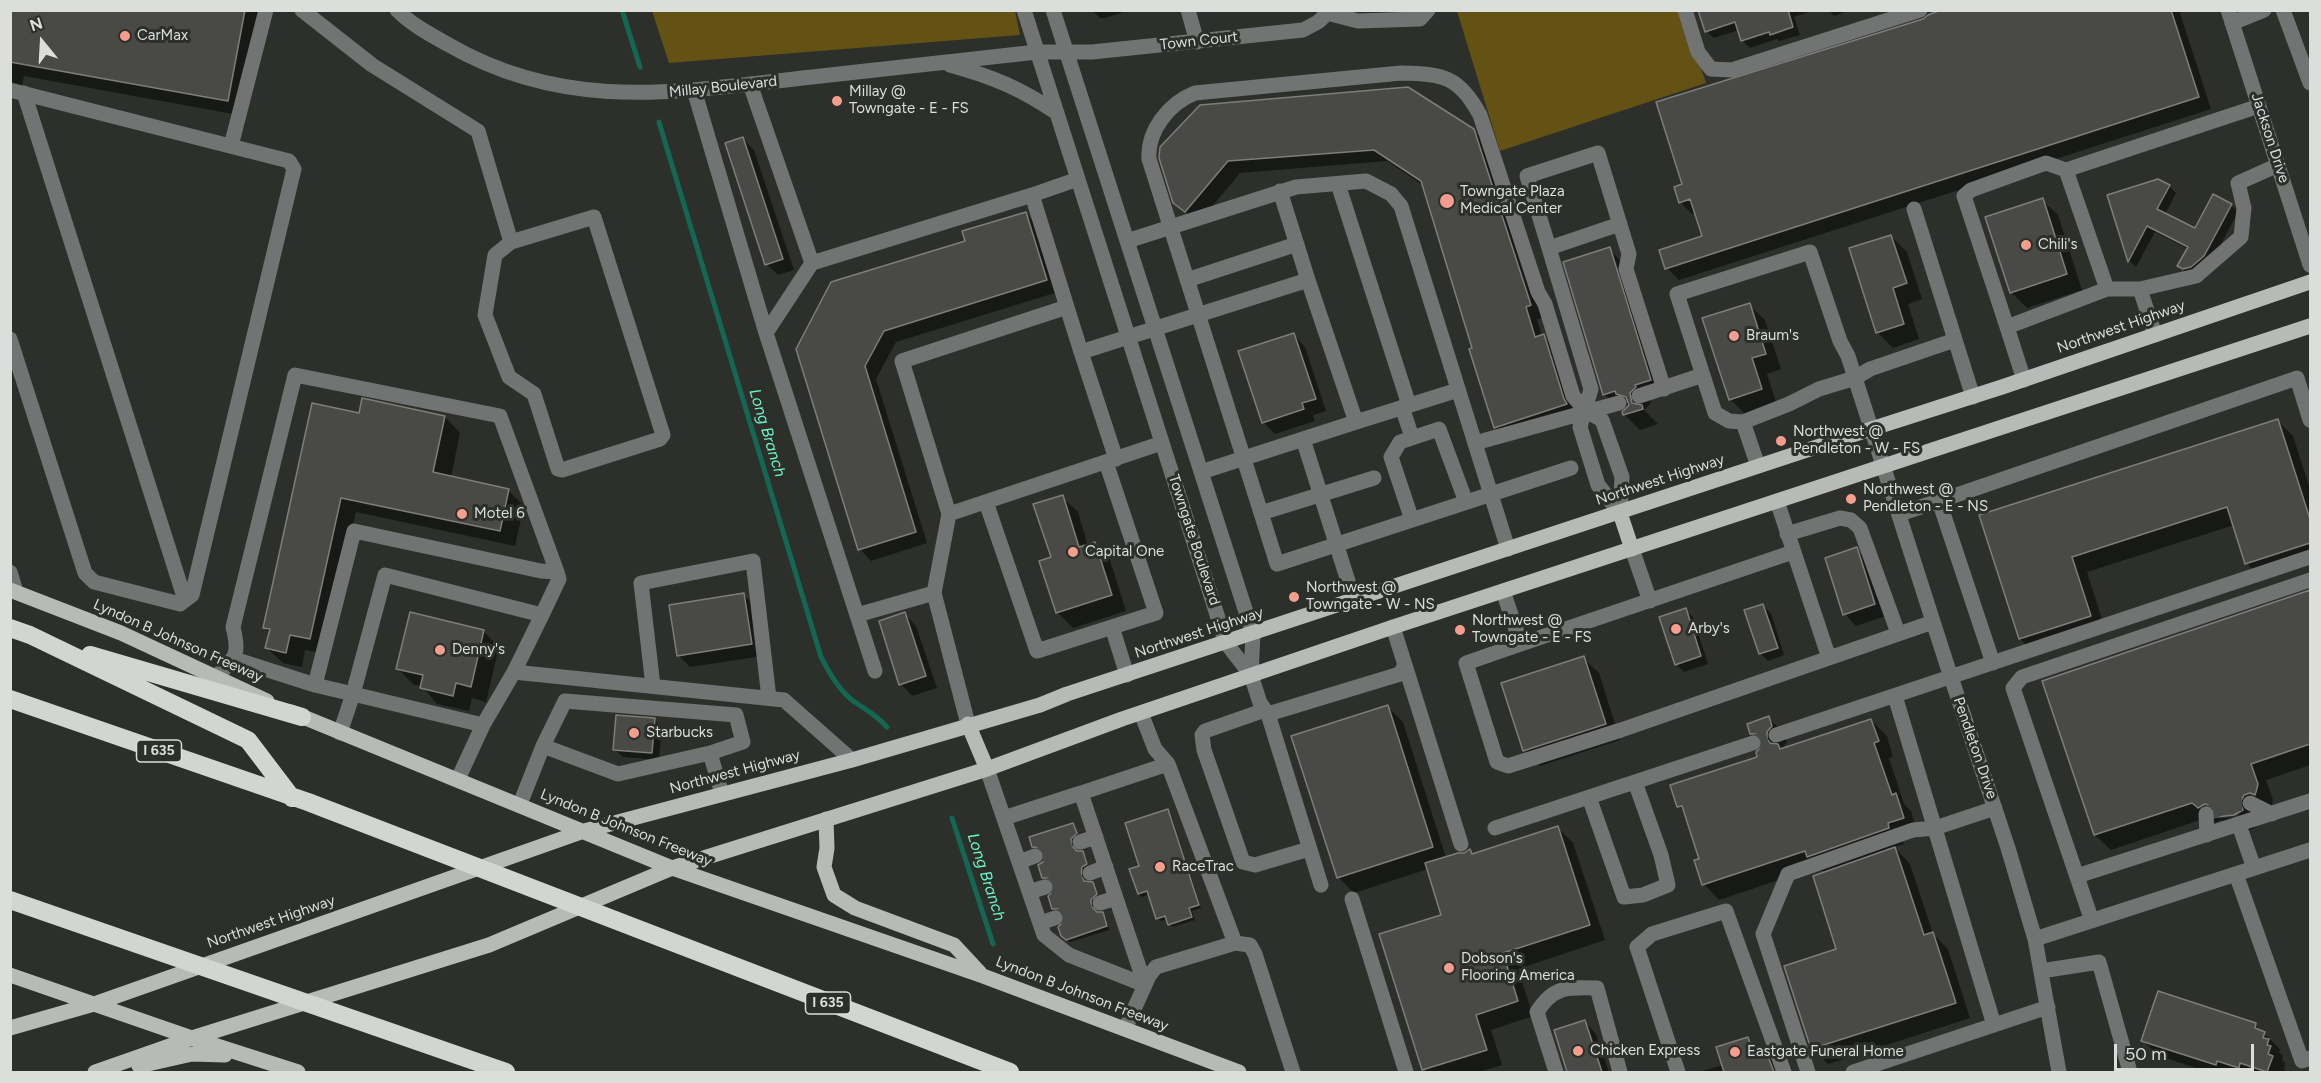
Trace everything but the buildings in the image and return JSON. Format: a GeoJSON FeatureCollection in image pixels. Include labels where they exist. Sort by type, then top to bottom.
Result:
{"type":"FeatureCollection","features":[{"type":"Feature","properties":{"kind":"highway"},"geometry":{"type":"LineString","coordinates":[[10,628],[30,635],[248,740],[300,800]]}},
{"type":"Feature","properties":{"kind":"highway"},"geometry":{"type":"LineString","coordinates":[[10,640],[68,649],[302,717]]}},
{"type":"Feature","properties":{"kind":"highway","name":"I 635"},"geometry":{"type":"LineString","coordinates":[[10,699],[300,800],[1010,1072]]}},
{"type":"Feature","properties":{"kind":"highway"},"geometry":{"type":"LineString","coordinates":[[10,900],[506,1072]]}},
{"type":"Feature","properties":{"kind":"main road","name":"Northwest Highway"},"geometry":{"type":"LineString","coordinates":[[10,1028],[94,1004],[584,831],[852,760],[968,724],[1040,705],[1758,466],[1973,397],[2310,282]]}},
{"type":"Feature","properties":{"kind":"main road"},"geometry":{"type":"LineString","coordinates":[[95,1072],[192,1038],[489,945],[672,868],[987,769],[1142,712],[1393,627],[2310,326]]}},
{"type":"Feature","properties":{"kind":"main road"},"geometry":{"type":"LineString","coordinates":[[1620,513],[1632,549]]}},
{"type":"Feature","properties":{"kind":"main road","name":"Lyndon B Johnson Freeway"},"geometry":{"type":"LineString","coordinates":[[13,591],[121,633],[340,733],[520,804],[672,868],[982,976],[1239,1072]]}},
{"type":"Feature","properties":{"kind":"main road"},"geometry":{"type":"LineString","coordinates":[[968,724],[987,769]]}},
{"type":"Feature","properties":{"kind":"main road"},"geometry":{"type":"LineString","coordinates":[[826,819],[827,848],[824,867],[834,895],[855,908],[954,945],[982,976]]}},
{"type":"Feature","properties":{"kind":"main road"},"geometry":{"type":"LineString","coordinates":[[10,975],[298,1072]]}},
{"type":"Feature","properties":{"kind":"main road"},"geometry":{"type":"LineString","coordinates":[[112,1067],[145,1065],[192,1054],[258,1059]]}},
{"type":"Feature","properties":{"kind":"street"},"geometry":{"type":"LineString","coordinates":[[231,146],[266,10]]}},
{"type":"Feature","properties":{"kind":"street"},"geometry":{"type":"LineString","coordinates":[[302,10],[372,65],[478,131],[511,242]]}},
{"type":"Feature","properties":{"kind":"street","name":"Millay Boulevard"},"geometry":{"type":"LineString","coordinates":[[397,10],[405,18],[471,58],[505,73],[574,90],[616,94],[694,90],[1037,52],[1066,51]]}},
{"type":"Feature","properties":{"kind":"street","name":"Towngate Boulevard"},"geometry":{"type":"LineString","coordinates":[[1024,10],[1226,643],[1251,675]]}},
{"type":"Feature","properties":{"kind":"street","name":"Towngate Boulevard"},"geometry":{"type":"LineString","coordinates":[[1053,10],[1253,634],[1251,675]]}},
{"type":"Feature","properties":{"kind":"street"},"geometry":{"type":"LineString","coordinates":[[1188,10],[1197,42]]}},
{"type":"Feature","properties":{"kind":"street","name":"Town Court"},"geometry":{"type":"LineString","coordinates":[[1066,51],[1092,52],[1304,30],[1318,22],[1328,11],[1358,21],[1420,20],[1428,10]]}},
{"type":"Feature","properties":{"kind":"street"},"geometry":{"type":"LineString","coordinates":[[1685,10],[1698,52],[1711,69],[1732,70],[1920,10]]}},
{"type":"Feature","properties":{"kind":"street"},"geometry":{"type":"LineString","coordinates":[[2230,17],[2264,10]]}},
{"type":"Feature","properties":{"kind":"street"},"geometry":{"type":"LineString","coordinates":[[2283,10],[2310,83]]}},
{"type":"Feature","properties":{"kind":"street","name":"Jackson Drive"},"geometry":{"type":"LineString","coordinates":[[2230,17],[2310,266]]}},
{"type":"Feature","properties":{"kind":"street"},"geometry":{"type":"LineString","coordinates":[[942,63],[992,77],[1029,94],[1057,113]]}},
{"type":"Feature","properties":{"kind":"street"},"geometry":{"type":"LineString","coordinates":[[1571,468],[1277,564],[1149,159],[1148,146],[1154,130],[1174,105],[1186,96],[1195,93],[1401,73],[1431,74],[1453,81],[1469,95],[1480,115],[1538,292],[1545,304],[1573,396],[1586,411],[1602,420],[1622,477],[1620,513]]}},
{"type":"Feature","properties":{"kind":"street"},"geometry":{"type":"LineString","coordinates":[[750,84],[812,263]]}},
{"type":"Feature","properties":{"kind":"street"},"geometry":{"type":"LineString","coordinates":[[694,90],[766,333],[875,671]]}},
{"type":"Feature","properties":{"kind":"street"},"geometry":{"type":"LineString","coordinates":[[10,339],[85,573],[94,582],[180,604],[192,595],[294,169],[289,161],[17,92]]}},
{"type":"Feature","properties":{"kind":"street"},"geometry":{"type":"LineString","coordinates":[[17,92],[185,600]]}},
{"type":"Feature","properties":{"kind":"street"},"geometry":{"type":"LineString","coordinates":[[2024,380],[1964,196],[1971,190],[2046,163],[2066,170],[2259,106]]}},
{"type":"Feature","properties":{"kind":"street"},"geometry":{"type":"LineString","coordinates":[[1620,513],[1598,485],[1580,427],[1591,389],[1527,176],[1598,153],[1629,254],[1626,269],[1664,389]]}},
{"type":"Feature","properties":{"kind":"street"},"geometry":{"type":"LineString","coordinates":[[2007,327],[2107,289],[2140,289],[2196,276],[2241,237],[2244,208],[2238,183],[2278,165]]}},
{"type":"Feature","properties":{"kind":"street"},"geometry":{"type":"LineString","coordinates":[[2066,170],[2107,289]]}},
{"type":"Feature","properties":{"kind":"street"},"geometry":{"type":"LineString","coordinates":[[766,333],[812,263],[1078,179]]}},
{"type":"Feature","properties":{"kind":"street"},"geometry":{"type":"LineString","coordinates":[[1127,241],[1296,187],[1366,181],[1390,194],[1401,206],[1508,549]]}},
{"type":"Feature","properties":{"kind":"street"},"geometry":{"type":"LineString","coordinates":[[1338,184],[1406,406],[1412,437]]}},
{"type":"Feature","properties":{"kind":"street"},"geometry":{"type":"LineString","coordinates":[[1280,191],[1356,422]]}},
{"type":"Feature","properties":{"kind":"street"},"geometry":{"type":"LineString","coordinates":[[986,502],[1037,651],[1156,613],[1081,352],[1032,195]]}},
{"type":"Feature","properties":{"kind":"street"},"geometry":{"type":"LineString","coordinates":[[1914,209],[1973,397]]}},
{"type":"Feature","properties":{"kind":"street"},"geometry":{"type":"LineString","coordinates":[[594,217],[663,435],[660,439],[562,470],[558,469],[534,394],[509,377],[485,315],[495,255],[511,242],[594,217]]}},
{"type":"Feature","properties":{"kind":"street"},"geometry":{"type":"LineString","coordinates":[[1549,248],[1620,224]]}},
{"type":"Feature","properties":{"kind":"street"},"geometry":{"type":"LineString","coordinates":[[1187,280],[1297,244]]}},
{"type":"Feature","properties":{"kind":"street","name":"Pendleton Drive"},"geometry":{"type":"LineString","coordinates":[[1703,375],[1677,294],[1810,252],[1840,341],[1848,356],[2036,939],[2060,1072]]}},
{"type":"Feature","properties":{"kind":"street"},"geometry":{"type":"LineString","coordinates":[[1081,352],[1308,280]]}},
{"type":"Feature","properties":{"kind":"street"},"geometry":{"type":"LineString","coordinates":[[2140,289],[2155,335]]}},
{"type":"Feature","properties":{"kind":"street"},"geometry":{"type":"LineString","coordinates":[[968,724],[934,593],[949,514],[902,361],[1067,307]]}},
{"type":"Feature","properties":{"kind":"street"},"geometry":{"type":"LineString","coordinates":[[1639,396],[1703,375],[1715,412],[1729,421],[1743,422],[1789,404],[1819,389],[1855,378],[1870,369],[1955,340]]}},
{"type":"Feature","properties":{"kind":"street"},"geometry":{"type":"LineString","coordinates":[[216,677],[234,660],[237,644],[233,627],[295,375],[500,416],[559,579],[514,672],[483,725],[458,779]]}},
{"type":"Feature","properties":{"kind":"street"},"geometry":{"type":"LineString","coordinates":[[1899,514],[2303,376],[2310,420]]}},
{"type":"Feature","properties":{"kind":"street"},"geometry":{"type":"LineString","coordinates":[[1201,472],[1458,390]]}},
{"type":"Feature","properties":{"kind":"street"},"geometry":{"type":"LineString","coordinates":[[1475,443],[1619,403]]}},
{"type":"Feature","properties":{"kind":"street"},"geometry":{"type":"LineString","coordinates":[[1743,422],[1758,466]]}},
{"type":"Feature","properties":{"kind":"street"},"geometry":{"type":"LineString","coordinates":[[1412,520],[1391,457],[1400,442],[1412,437],[1439,429],[1466,502]]}},
{"type":"Feature","properties":{"kind":"street"},"geometry":{"type":"LineString","coordinates":[[1303,439],[1354,600]]}},
{"type":"Feature","properties":{"kind":"street"},"geometry":{"type":"LineString","coordinates":[[949,514],[1162,443]]}},
{"type":"Feature","properties":{"kind":"street"},"geometry":{"type":"LineString","coordinates":[[1261,513],[1374,478]]}},
{"type":"Feature","properties":{"kind":"street"},"geometry":{"type":"LineString","coordinates":[[1776,501],[1829,658]]}},
{"type":"Feature","properties":{"kind":"street"},"geometry":{"type":"LineString","coordinates":[[1939,501],[1993,663]]}},
{"type":"Feature","properties":{"kind":"street"},"geometry":{"type":"LineString","coordinates":[[1787,534],[1840,518],[1851,520],[1860,528],[1898,633]]}},
{"type":"Feature","properties":{"kind":"street"},"geometry":{"type":"LineString","coordinates":[[315,685],[354,531],[541,571],[557,572]]}},
{"type":"Feature","properties":{"kind":"street"},"geometry":{"type":"LineString","coordinates":[[1632,549],[1650,601]]}},
{"type":"Feature","properties":{"kind":"street"},"geometry":{"type":"LineString","coordinates":[[1793,552],[1466,663],[1497,762],[1508,766],[1621,730],[1933,622]]}},
{"type":"Feature","properties":{"kind":"street"},"geometry":{"type":"LineString","coordinates":[[1776,735],[2310,557]]}},
{"type":"Feature","properties":{"kind":"street"},"geometry":{"type":"LineString","coordinates":[[653,686],[641,584],[753,561],[770,698]]}},
{"type":"Feature","properties":{"kind":"street"},"geometry":{"type":"LineString","coordinates":[[10,572],[13,591]]}},
{"type":"Feature","properties":{"kind":"street"},"geometry":{"type":"LineString","coordinates":[[340,733],[353,694],[385,575],[542,615]]}},
{"type":"Feature","properties":{"kind":"street"},"geometry":{"type":"LineString","coordinates":[[2092,921],[2013,688],[2022,677],[2310,580]]}},
{"type":"Feature","properties":{"kind":"street"},"geometry":{"type":"LineString","coordinates":[[1503,591],[1521,644]]}},
{"type":"Feature","properties":{"kind":"street"},"geometry":{"type":"LineString","coordinates":[[857,615],[934,593]]}},
{"type":"Feature","properties":{"kind":"street"},"geometry":{"type":"LineString","coordinates":[[1112,627],[1128,675]]}},
{"type":"Feature","properties":{"kind":"street"},"geometry":{"type":"LineString","coordinates":[[1393,627],[1461,844]]}},
{"type":"Feature","properties":{"kind":"street"},"geometry":{"type":"LineString","coordinates":[[234,660],[315,685],[483,725]]}},
{"type":"Feature","properties":{"kind":"street"},"geometry":{"type":"LineString","coordinates":[[1309,849],[1255,865],[1243,862],[1204,750],[1202,735],[1205,731],[1266,712],[1400,674],[1405,665]]}},
{"type":"Feature","properties":{"kind":"street"},"geometry":{"type":"LineString","coordinates":[[514,672],[784,700],[852,760]]}},
{"type":"Feature","properties":{"kind":"street"},"geometry":{"type":"LineString","coordinates":[[1251,675],[1260,703],[1266,712],[1321,885]]}},
{"type":"Feature","properties":{"kind":"street"},"geometry":{"type":"LineString","coordinates":[[543,746],[618,774],[710,753],[744,742],[731,694]]}},
{"type":"Feature","properties":{"kind":"street"},"geometry":{"type":"LineString","coordinates":[[1895,696],[1994,1025]]}},
{"type":"Feature","properties":{"kind":"street"},"geometry":{"type":"LineString","coordinates":[[520,804],[543,746],[565,701],[736,715]]}},
{"type":"Feature","properties":{"kind":"street"},"geometry":{"type":"LineString","coordinates":[[1142,712],[1155,749],[1168,764],[1235,942]]}},
{"type":"Feature","properties":{"kind":"street"},"geometry":{"type":"LineString","coordinates":[[1495,828],[1753,743]]}},
{"type":"Feature","properties":{"kind":"street"},"geometry":{"type":"LineString","coordinates":[[710,753],[722,794]]}},
{"type":"Feature","properties":{"kind":"street"},"geometry":{"type":"LineString","coordinates":[[1004,818],[1168,764]]}},
{"type":"Feature","properties":{"kind":"street"},"geometry":{"type":"LineString","coordinates":[[987,769],[1044,935],[1069,955],[1145,985]]}},
{"type":"Feature","properties":{"kind":"street"},"geometry":{"type":"LineString","coordinates":[[1589,797],[1624,897],[1643,895],[1668,885],[1661,855],[1635,782]]}},
{"type":"Feature","properties":{"kind":"street"},"geometry":{"type":"LineString","coordinates":[[1081,793],[1145,985]]}},
{"type":"Feature","properties":{"kind":"street"},"geometry":{"type":"LineString","coordinates":[[2077,876],[2310,801]]}},
{"type":"Feature","properties":{"kind":"street"},"geometry":{"type":"LineString","coordinates":[[2250,803],[2272,814]]}},
{"type":"Feature","properties":{"kind":"street"},"geometry":{"type":"LineString","coordinates":[[1808,1072],[1763,934],[1788,874],[1913,830],[1935,828],[1995,808]]}},
{"type":"Feature","properties":{"kind":"street"},"geometry":{"type":"LineString","coordinates":[[2206,814],[2207,835]]}},
{"type":"Feature","properties":{"kind":"street"},"geometry":{"type":"LineString","coordinates":[[2239,825],[2254,868]]}},
{"type":"Feature","properties":{"kind":"street"},"geometry":{"type":"LineString","coordinates":[[1080,842],[1096,837]]}},
{"type":"Feature","properties":{"kind":"street"},"geometry":{"type":"LineString","coordinates":[[2036,939],[2310,850]]}},
{"type":"Feature","properties":{"kind":"street"},"geometry":{"type":"LineString","coordinates":[[1019,862],[1035,856]]}},
{"type":"Feature","properties":{"kind":"street"},"geometry":{"type":"LineString","coordinates":[[1090,873],[1106,867]]}},
{"type":"Feature","properties":{"kind":"street"},"geometry":{"type":"LineString","coordinates":[[2236,874],[2302,1061],[2310,1058]]}},
{"type":"Feature","properties":{"kind":"street"},"geometry":{"type":"LineString","coordinates":[[1029,892],[1045,887]]}},
{"type":"Feature","properties":{"kind":"street"},"geometry":{"type":"LineString","coordinates":[[1100,903],[1116,897]]}},
{"type":"Feature","properties":{"kind":"street"},"geometry":{"type":"LineString","coordinates":[[1352,899],[1406,1072]]}},
{"type":"Feature","properties":{"kind":"street"},"geometry":{"type":"LineString","coordinates":[[1678,1072],[1637,947],[1652,934],[1726,911],[1784,1072]]}},
{"type":"Feature","properties":{"kind":"street"},"geometry":{"type":"LineString","coordinates":[[1040,923],[1055,918]]}},
{"type":"Feature","properties":{"kind":"street"},"geometry":{"type":"LineString","coordinates":[[1125,1029],[1149,976],[1156,967],[1235,942],[1250,945],[1255,954],[1293,1072]]}},
{"type":"Feature","properties":{"kind":"street"},"geometry":{"type":"LineString","coordinates":[[2041,971],[2099,962],[2130,1072]]}},
{"type":"Feature","properties":{"kind":"street"},"geometry":{"type":"LineString","coordinates":[[1556,1072],[1536,1012],[1546,997],[1568,987],[1597,988],[1620,1072]]}},
{"type":"Feature","properties":{"kind":"street"},"geometry":{"type":"LineString","coordinates":[[1853,1072],[2048,1007]]}},
{"type":"Feature","properties":{"kind":"shaded area"},"geometry":{"type":"Polygon","coordinates":[[[652,11],[1015,11],[1020,35],[669,63],[652,11]]]}},
{"type":"Feature","properties":{"kind":"shaded area"},"geometry":{"type":"Polygon","coordinates":[[[1457,11],[1682,11],[1706,83],[1500,151],[1457,11]]]}},
{"type":"Feature","properties":{"kind":"waterway","name":"Long Branch"},"geometry":{"type":"LineString","coordinates":[[622,10],[640,67]]}},
{"type":"Feature","properties":{"kind":"waterway","name":"Long Branch"},"geometry":{"type":"LineString","coordinates":[[659,122],[821,657],[842,691],[887,727]]}},
{"type":"Feature","properties":{"kind":"waterway","name":"Long Branch"},"geometry":{"type":"LineString","coordinates":[[952,818],[993,944]]}},
{"type":"Feature","properties":{"kind":"tunnel"},"geometry":{"type":"LineString","coordinates":[[1753,743],[1776,735]]}},
{"type":"Feature","properties":{"kind":"tunnel"},"geometry":{"type":"LineString","coordinates":[[2206,814],[2229,804],[2250,803]]}},
{"type":"Feature","properties":{"kind":"tunnel"},"geometry":{"type":"LineString","coordinates":[[1035,856],[1080,842]]}},
{"type":"Feature","properties":{"kind":"tunnel"},"geometry":{"type":"LineString","coordinates":[[1045,887],[1090,873]]}},
{"type":"Feature","properties":{"kind":"tunnel"},"geometry":{"type":"LineString","coordinates":[[1055,918],[1100,903]]}},
{"type":"Feature","properties":{"kind":"place","name":"CarMax"},"geometry":{"type":"Point","coordinates":[125,36]}},
{"type":"Feature","properties":{"kind":"place","name":"Millay @ Towngate - E - FS"},"geometry":{"type":"Point","coordinates":[837,101]}},
{"type":"Feature","properties":{"kind":"place","name":"Towngate Plaza Medical Center"},"geometry":{"type":"Point","coordinates":[1447,201]}},
{"type":"Feature","properties":{"kind":"place","name":"Chili's"},"geometry":{"type":"Point","coordinates":[2026,245]}},
{"type":"Feature","properties":{"kind":"place","name":"Braum's"},"geometry":{"type":"Point","coordinates":[1734,336]}},
{"type":"Feature","properties":{"kind":"place","name":"Northwest @ Pendleton - W - FS"},"geometry":{"type":"Point","coordinates":[1781,441]}},
{"type":"Feature","properties":{"kind":"place","name":"Northwest @ Pendleton - E - NS"},"geometry":{"type":"Point","coordinates":[1851,499]}},
{"type":"Feature","properties":{"kind":"place","name":"Motel 6"},"geometry":{"type":"Point","coordinates":[462,514]}},
{"type":"Feature","properties":{"kind":"place","name":"Capital One"},"geometry":{"type":"Point","coordinates":[1073,552]}},
{"type":"Feature","properties":{"kind":"place","name":"Northwest @ Towngate - W - NS"},"geometry":{"type":"Point","coordinates":[1294,597]}},
{"type":"Feature","properties":{"kind":"place","name":"Arby's"},"geometry":{"type":"Point","coordinates":[1676,629]}},
{"type":"Feature","properties":{"kind":"place","name":"Northwest @ Towngate - E - FS"},"geometry":{"type":"Point","coordinates":[1460,630]}},
{"type":"Feature","properties":{"kind":"place","name":"Denny's"},"geometry":{"type":"Point","coordinates":[440,650]}},
{"type":"Feature","properties":{"kind":"place","name":"Starbucks"},"geometry":{"type":"Point","coordinates":[634,733]}},
{"type":"Feature","properties":{"kind":"place","name":"RaceTrac"},"geometry":{"type":"Point","coordinates":[1160,867]}},
{"type":"Feature","properties":{"kind":"place","name":"Dobson's Flooring America"},"geometry":{"type":"Point","coordinates":[1449,968]}},
{"type":"Feature","properties":{"kind":"place","name":"Chicken Express"},"geometry":{"type":"Point","coordinates":[1578,1051]}},
{"type":"Feature","properties":{"kind":"place","name":"Eastgate Funeral Home"},"geometry":{"type":"Point","coordinates":[1735,1052]}}]}
